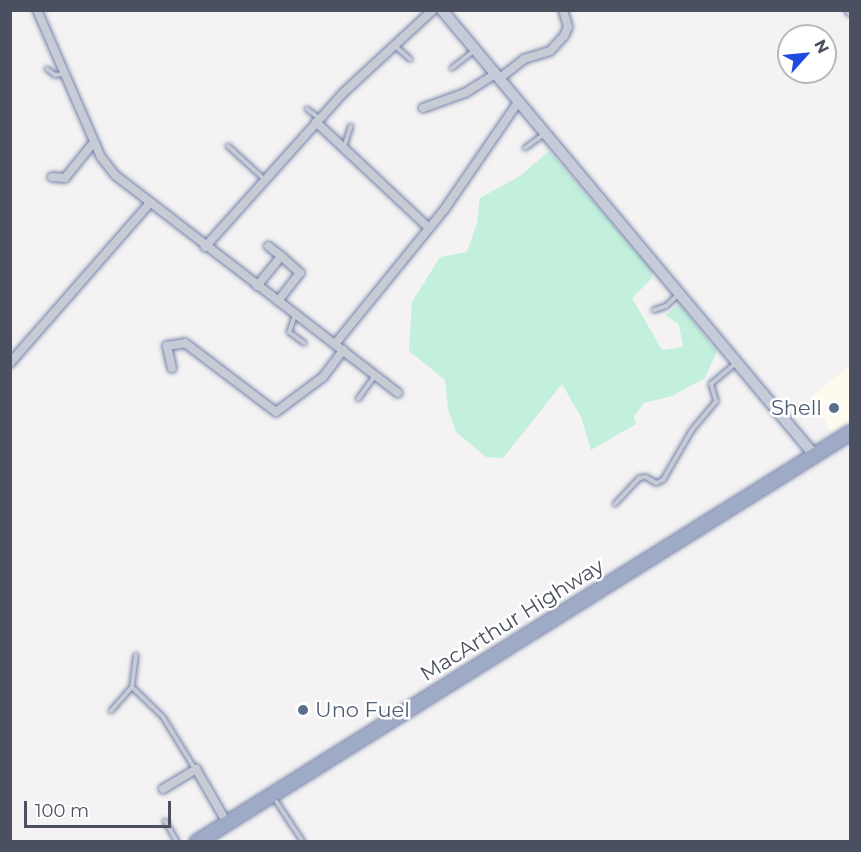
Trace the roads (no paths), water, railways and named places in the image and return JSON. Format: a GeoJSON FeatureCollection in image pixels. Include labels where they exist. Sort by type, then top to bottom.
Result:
{"type":"FeatureCollection","features":[{"type":"Feature","properties":{"kind":"highway","name":"MacArthur Highway"},"geometry":{"type":"LineString","coordinates":[[197,842],[850,434]]}},
{"type":"Feature","properties":{"kind":"main road"},"geometry":{"type":"LineString","coordinates":[[442,10],[815,456]]}},
{"type":"Feature","properties":{"kind":"street"},"geometry":{"type":"LineString","coordinates":[[37,10],[94,141],[108,167],[206,247],[398,393]]}},
{"type":"Feature","properties":{"kind":"street"},"geometry":{"type":"LineString","coordinates":[[206,247],[318,121],[434,10]]}},
{"type":"Feature","properties":{"kind":"street"},"geometry":{"type":"LineString","coordinates":[[423,108],[465,93],[524,59],[550,51],[564,36],[568,27],[563,10]]}},
{"type":"Feature","properties":{"kind":"street"},"geometry":{"type":"LineString","coordinates":[[334,344],[429,228],[519,101]]}},
{"type":"Feature","properties":{"kind":"street"},"geometry":{"type":"LineString","coordinates":[[318,121],[343,148],[429,228]]}},
{"type":"Feature","properties":{"kind":"street"},"geometry":{"type":"LineString","coordinates":[[52,177],[64,178],[94,141]]}},
{"type":"Feature","properties":{"kind":"street"},"geometry":{"type":"LineString","coordinates":[[10,363],[150,203]]}},
{"type":"Feature","properties":{"kind":"street"},"geometry":{"type":"LineString","coordinates":[[268,246],[300,273],[278,301]]}},
{"type":"Feature","properties":{"kind":"street"},"geometry":{"type":"LineString","coordinates":[[257,286],[281,256]]}},
{"type":"Feature","properties":{"kind":"street"},"geometry":{"type":"LineString","coordinates":[[172,368],[167,346],[184,343],[276,412],[323,377],[343,350]]}},
{"type":"Feature","properties":{"kind":"street"},"geometry":{"type":"LineString","coordinates":[[163,789],[195,770],[227,823]]}},
{"type":"Feature","properties":{"kind":"lane"},"geometry":{"type":"LineString","coordinates":[[394,46],[410,58]]}},
{"type":"Feature","properties":{"kind":"lane"},"geometry":{"type":"LineString","coordinates":[[452,68],[475,49]]}},
{"type":"Feature","properties":{"kind":"lane"},"geometry":{"type":"LineString","coordinates":[[48,69],[55,75],[64,73]]}},
{"type":"Feature","properties":{"kind":"lane"},"geometry":{"type":"LineString","coordinates":[[307,109],[318,121]]}},
{"type":"Feature","properties":{"kind":"lane"},"geometry":{"type":"LineString","coordinates":[[343,148],[351,126]]}},
{"type":"Feature","properties":{"kind":"lane"},"geometry":{"type":"LineString","coordinates":[[525,148],[545,133]]}},
{"type":"Feature","properties":{"kind":"lane"},"geometry":{"type":"LineString","coordinates":[[228,146],[264,180]]}},
{"type":"Feature","properties":{"kind":"lane"},"geometry":{"type":"LineString","coordinates":[[654,310],[666,306],[679,294]]}},
{"type":"Feature","properties":{"kind":"lane"},"geometry":{"type":"LineString","coordinates":[[295,315],[289,332],[304,343]]}},
{"type":"Feature","properties":{"kind":"lane"},"geometry":{"type":"LineString","coordinates":[[615,504],[639,478],[646,477],[656,483],[663,480],[692,430],[716,401],[711,384],[736,363]]}},
{"type":"Feature","properties":{"kind":"lane"},"geometry":{"type":"LineString","coordinates":[[358,399],[376,376]]}},
{"type":"Feature","properties":{"kind":"lane"},"geometry":{"type":"LineString","coordinates":[[111,711],[132,687],[136,655]]}},
{"type":"Feature","properties":{"kind":"lane"},"geometry":{"type":"LineString","coordinates":[[132,687],[163,717],[195,770]]}},
{"type":"Feature","properties":{"kind":"lane"},"geometry":{"type":"LineString","coordinates":[[272,795],[303,842]]}},
{"type":"Feature","properties":{"kind":"lane"},"geometry":{"type":"LineString","coordinates":[[165,821],[177,842]]}},
{"type":"Feature","properties":{"kind":"place","name":"Shell"},"geometry":{"type":"Point","coordinates":[834,408]}},
{"type":"Feature","properties":{"kind":"place","name":"Uno Fuel"},"geometry":{"type":"Point","coordinates":[303,710]}}]}
